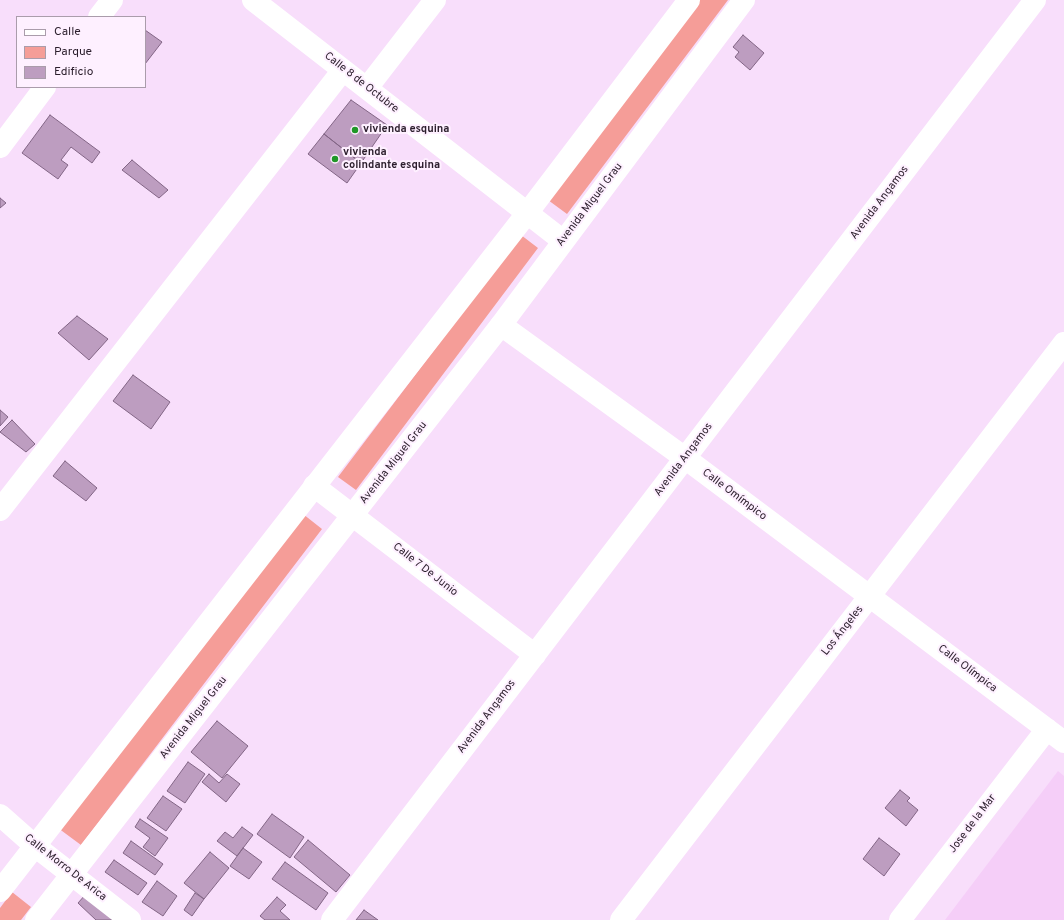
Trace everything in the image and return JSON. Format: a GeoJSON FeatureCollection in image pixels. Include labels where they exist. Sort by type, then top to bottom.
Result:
{"type":"FeatureCollection","features":[{"type":"Feature","properties":{"kind":"street"},"geometry":{"type":"LineString","coordinates":[[100,16],[112,0]]}},
{"type":"Feature","properties":{"kind":"street","name":"Calle 8 de Octubre"},"geometry":{"type":"LineString","coordinates":[[253,0],[528,212],[562,240]]}},
{"type":"Feature","properties":{"kind":"street"},"geometry":{"type":"LineString","coordinates":[[367,88],[435,0]]}},
{"type":"Feature","properties":{"kind":"street"},"geometry":{"type":"LineString","coordinates":[[0,891],[528,212],[689,0]]}},
{"type":"Feature","properties":{"kind":"street","name":"Avenida Miguel Grau"},"geometry":{"type":"LineString","coordinates":[[36,920],[71,873],[501,325],[562,240],[744,0]]}},
{"type":"Feature","properties":{"kind":"street","name":"Avenida Angamos"},"geometry":{"type":"LineString","coordinates":[[332,920],[1035,0]]}},
{"type":"Feature","properties":{"kind":"street"},"geometry":{"type":"LineString","coordinates":[[0,510],[344,70]]}},
{"type":"Feature","properties":{"kind":"street"},"geometry":{"type":"LineString","coordinates":[[0,147],[45,88]]}},
{"type":"Feature","properties":{"kind":"street","name":"Calle Omímpico"},"geometry":{"type":"LineString","coordinates":[[501,325],[685,458],[870,596]]}},
{"type":"Feature","properties":{"kind":"street","name":"Los Ángeles"},"geometry":{"type":"LineString","coordinates":[[621,920],[1064,343]]}},
{"type":"Feature","properties":{"kind":"street","name":"Calle 7 De Junio"},"geometry":{"type":"LineString","coordinates":[[314,486],[535,655]]}},
{"type":"Feature","properties":{"kind":"street","name":"Calle Olímpica"},"geometry":{"type":"LineString","coordinates":[[870,596],[1064,742]]}},
{"type":"Feature","properties":{"kind":"street","name":"Jose de la Mar"},"geometry":{"type":"LineString","coordinates":[[900,920],[1047,729]]}},
{"type":"Feature","properties":{"kind":"street","name":"Calle Morro De Arica"},"geometry":{"type":"LineString","coordinates":[[0,815],[35,846],[130,920]]}},
{"type":"Feature","properties":{"kind":"shaded area"},"geometry":{"type":"Polygon","coordinates":[[[1058,771],[1064,776],[1064,920],[945,920],[1058,771]]]}},
{"type":"Feature","properties":{"kind":"green space"},"geometry":{"type":"Polygon","coordinates":[[[699,0],[728,0],[567,214],[548,200],[699,0]]]}},
{"type":"Feature","properties":{"kind":"green space"},"geometry":{"type":"Polygon","coordinates":[[[521,235],[538,248],[356,490],[338,477],[521,235]]]}},
{"type":"Feature","properties":{"kind":"green space"},"geometry":{"type":"Polygon","coordinates":[[[303,514],[322,529],[81,845],[58,828],[303,514]]]}},
{"type":"Feature","properties":{"kind":"green space"},"geometry":{"type":"Polygon","coordinates":[[[12,892],[31,907],[21,920],[0,920],[0,908],[12,892]]]}},
{"type":"Feature","properties":{"kind":"building"},"geometry":{"type":"Polygon","coordinates":[[[146,31],[162,42],[146,63],[146,31]]]}},
{"type":"Feature","properties":{"kind":"building"},"geometry":{"type":"Polygon","coordinates":[[[743,35],[764,53],[750,70],[735,57],[739,52],[733,47],[743,35]]]}},
{"type":"Feature","properties":{"kind":"building","name":"vivienda esquina"},"geometry":{"type":"Polygon","coordinates":[[[351,100],[387,125],[361,163],[324,134],[351,100]]]}},
{"type":"Feature","properties":{"kind":"building"},"geometry":{"type":"Polygon","coordinates":[[[50,115],[100,152],[92,163],[71,147],[61,160],[68,165],[58,179],[22,153],[50,115]]]}},
{"type":"Feature","properties":{"kind":"building","name":"vivienda colindante esquina"},"geometry":{"type":"Polygon","coordinates":[[[324,134],[361,163],[347,183],[308,154],[324,134]]]}},
{"type":"Feature","properties":{"kind":"building"},"geometry":{"type":"Polygon","coordinates":[[[132,160],[168,190],[159,198],[122,170],[132,160]]]}},
{"type":"Feature","properties":{"kind":"building"},"geometry":{"type":"Polygon","coordinates":[[[0,198],[6,203],[0,208],[0,198]]]}},
{"type":"Feature","properties":{"kind":"building"},"geometry":{"type":"Polygon","coordinates":[[[77,316],[108,339],[89,360],[58,333],[77,316]]]}},
{"type":"Feature","properties":{"kind":"building"},"geometry":{"type":"Polygon","coordinates":[[[133,375],[170,402],[151,429],[113,401],[133,375]]]}},
{"type":"Feature","properties":{"kind":"building"},"geometry":{"type":"Polygon","coordinates":[[[0,410],[8,417],[0,426],[0,410]]]}},
{"type":"Feature","properties":{"kind":"building"},"geometry":{"type":"Polygon","coordinates":[[[12,420],[35,444],[26,452],[0,432],[12,420]]]}},
{"type":"Feature","properties":{"kind":"building"},"geometry":{"type":"Polygon","coordinates":[[[65,461],[97,488],[86,501],[53,476],[65,461]]]}},
{"type":"Feature","properties":{"kind":"building"},"geometry":{"type":"Polygon","coordinates":[[[217,721],[248,746],[222,778],[191,752],[217,721]]]}},
{"type":"Feature","properties":{"kind":"building"},"geometry":{"type":"Polygon","coordinates":[[[188,762],[205,774],[185,803],[167,791],[188,762]]]}},
{"type":"Feature","properties":{"kind":"building"},"geometry":{"type":"Polygon","coordinates":[[[209,774],[219,783],[227,774],[240,784],[226,802],[202,782],[209,774]]]}},
{"type":"Feature","properties":{"kind":"building"},"geometry":{"type":"Polygon","coordinates":[[[900,790],[910,798],[907,801],[918,810],[906,826],[885,808],[900,790]]]}},
{"type":"Feature","properties":{"kind":"building"},"geometry":{"type":"Polygon","coordinates":[[[163,796],[182,809],[166,831],[147,818],[163,796]]]}},
{"type":"Feature","properties":{"kind":"building"},"geometry":{"type":"Polygon","coordinates":[[[272,814],[304,837],[290,858],[257,834],[272,814]]]}},
{"type":"Feature","properties":{"kind":"building"},"geometry":{"type":"Polygon","coordinates":[[[140,819],[168,838],[155,856],[143,847],[150,838],[135,827],[140,819]]]}},
{"type":"Feature","properties":{"kind":"building"},"geometry":{"type":"Polygon","coordinates":[[[242,827],[253,835],[237,856],[217,841],[225,832],[233,838],[242,827]]]}},
{"type":"Feature","properties":{"kind":"building"},"geometry":{"type":"Polygon","coordinates":[[[879,838],[900,854],[884,876],[863,859],[879,838]]]}},
{"type":"Feature","properties":{"kind":"building"},"geometry":{"type":"Polygon","coordinates":[[[308,840],[350,875],[336,892],[294,857],[308,840]]]}},
{"type":"Feature","properties":{"kind":"building"},"geometry":{"type":"Polygon","coordinates":[[[131,841],[163,864],[155,875],[123,853],[131,841]]]}},
{"type":"Feature","properties":{"kind":"building"},"geometry":{"type":"Polygon","coordinates":[[[243,848],[262,862],[249,879],[230,866],[243,848]]]}},
{"type":"Feature","properties":{"kind":"building"},"geometry":{"type":"Polygon","coordinates":[[[210,852],[229,868],[204,899],[184,883],[210,852]]]}},
{"type":"Feature","properties":{"kind":"building"},"geometry":{"type":"Polygon","coordinates":[[[114,860],[147,883],[138,895],[105,872],[114,860]]]}},
{"type":"Feature","properties":{"kind":"building"},"geometry":{"type":"Polygon","coordinates":[[[285,862],[328,893],[316,910],[272,879],[285,862]]]}},
{"type":"Feature","properties":{"kind":"building"},"geometry":{"type":"Polygon","coordinates":[[[157,881],[177,896],[163,916],[142,902],[157,881]]]}},
{"type":"Feature","properties":{"kind":"building"},"geometry":{"type":"Polygon","coordinates":[[[195,893],[204,899],[192,916],[184,910],[195,893]]]}},
{"type":"Feature","properties":{"kind":"building"},"geometry":{"type":"Polygon","coordinates":[[[86,894],[113,917],[111,920],[96,920],[78,903],[86,894]]]}},
{"type":"Feature","properties":{"kind":"building"},"geometry":{"type":"Polygon","coordinates":[[[277,897],[286,905],[280,911],[290,920],[265,920],[260,916],[277,897]]]}},
{"type":"Feature","properties":{"kind":"building"},"geometry":{"type":"Polygon","coordinates":[[[364,910],[378,920],[356,920],[364,910]]]}},
{"type":"Feature","properties":{"kind":"place","name":"vivienda esquina"},"geometry":{"type":"Point","coordinates":[355,130]}},
{"type":"Feature","properties":{"kind":"place","name":"vivienda colindante esquina"},"geometry":{"type":"Point","coordinates":[335,159]}}]}
